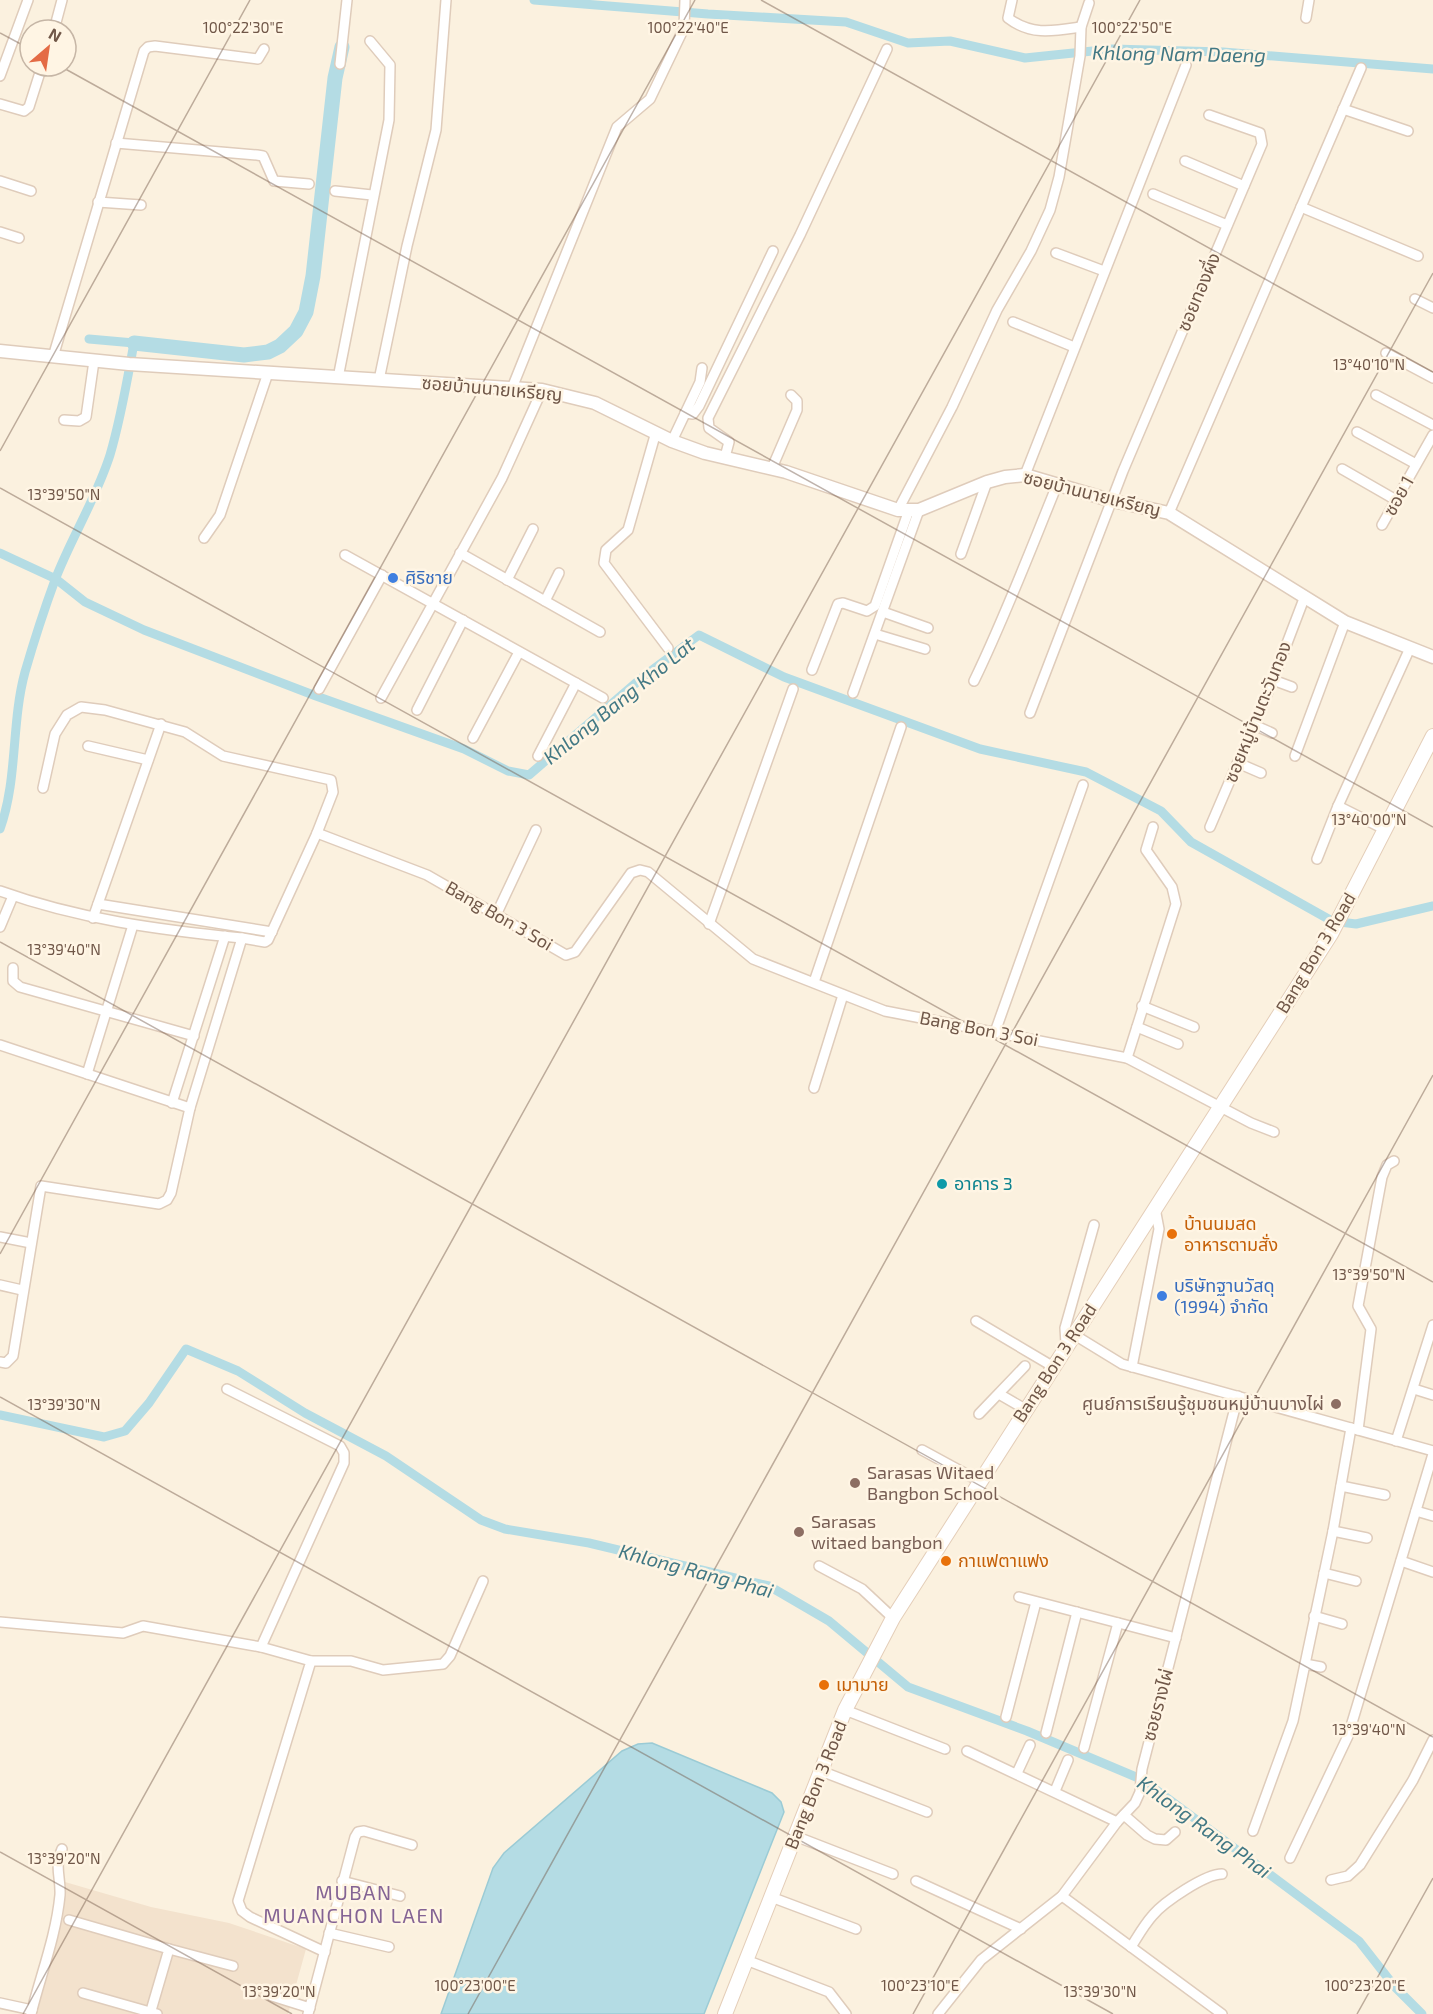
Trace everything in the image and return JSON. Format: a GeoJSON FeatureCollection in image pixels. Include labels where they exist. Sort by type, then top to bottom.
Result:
{"type":"FeatureCollection","features":[{"type":"Feature","properties":{"kind":"main road","name":"Bang Bon 3 Road"},"geometry":{"type":"LineString","coordinates":[[725,2014],[846,1710],[893,1618],[1069,1339],[1331,934],[1431,744]]}},
{"type":"Feature","properties":{"kind":"street"},"geometry":{"type":"LineString","coordinates":[[0,76],[28,0]]}},
{"type":"Feature","properties":{"kind":"street"},"geometry":{"type":"LineString","coordinates":[[57,18],[62,0]]}},
{"type":"Feature","properties":{"kind":"street"},"geometry":{"type":"LineString","coordinates":[[340,64],[347,0]]}},
{"type":"Feature","properties":{"kind":"street"},"geometry":{"type":"LineString","coordinates":[[379,380],[407,246],[436,130],[446,0]]}},
{"type":"Feature","properties":{"kind":"street"},"geometry":{"type":"LineString","coordinates":[[512,388],[617,127],[650,99],[686,20],[685,0]]}},
{"type":"Feature","properties":{"kind":"street"},"geometry":{"type":"LineString","coordinates":[[1012,0],[1008,18],[1018,26],[1044,32],[1080,27]]}},
{"type":"Feature","properties":{"kind":"street"},"geometry":{"type":"LineString","coordinates":[[1306,18],[1309,0]]}},
{"type":"Feature","properties":{"kind":"street"},"geometry":{"type":"LineString","coordinates":[[812,670],[838,604],[843,603],[867,611],[875,606],[909,510],[952,407],[997,310],[1041,232],[1059,177],[1080,56],[1080,27],[1089,3]]}},
{"type":"Feature","properties":{"kind":"street"},"geometry":{"type":"LineString","coordinates":[[338,378],[372,195],[389,120],[390,65],[370,41]]}},
{"type":"Feature","properties":{"kind":"street"},"geometry":{"type":"LineString","coordinates":[[53,357],[144,51],[148,46],[258,59],[264,49]]}},
{"type":"Feature","properties":{"kind":"street"},"geometry":{"type":"LineString","coordinates":[[725,457],[729,442],[710,428],[708,418],[800,235],[887,49]]}},
{"type":"Feature","properties":{"kind":"street"},"geometry":{"type":"LineString","coordinates":[[1025,475],[1186,65]]}},
{"type":"Feature","properties":{"kind":"street","name":"ซอยบ้านนายเหรียญ"},"geometry":{"type":"LineString","coordinates":[[1169,513],[1361,68]]}},
{"type":"Feature","properties":{"kind":"street"},"geometry":{"type":"LineString","coordinates":[[0,104],[24,111],[29,107],[38,78]]}},
{"type":"Feature","properties":{"kind":"street"},"geometry":{"type":"LineString","coordinates":[[1343,109],[1408,130]]}},
{"type":"Feature","properties":{"kind":"street","name":"ซอยทองผึ่ง"},"geometry":{"type":"LineString","coordinates":[[1030,713],[1123,471],[1263,139],[1260,133],[1209,115]]}},
{"type":"Feature","properties":{"kind":"street"},"geometry":{"type":"LineString","coordinates":[[116,144],[263,156],[274,181],[309,184]]}},
{"type":"Feature","properties":{"kind":"street"},"geometry":{"type":"LineString","coordinates":[[1185,161],[1244,186]]}},
{"type":"Feature","properties":{"kind":"street"},"geometry":{"type":"LineString","coordinates":[[0,181],[31,191]]}},
{"type":"Feature","properties":{"kind":"street"},"geometry":{"type":"LineString","coordinates":[[335,191],[372,195]]}},
{"type":"Feature","properties":{"kind":"street"},"geometry":{"type":"LineString","coordinates":[[1153,194],[1227,225]]}},
{"type":"Feature","properties":{"kind":"street"},"geometry":{"type":"LineString","coordinates":[[98,202],[141,205]]}},
{"type":"Feature","properties":{"kind":"street"},"geometry":{"type":"LineString","coordinates":[[1301,207],[1418,256]]}},
{"type":"Feature","properties":{"kind":"street"},"geometry":{"type":"LineString","coordinates":[[0,232],[19,238]]}},
{"type":"Feature","properties":{"kind":"street"},"geometry":{"type":"LineString","coordinates":[[685,413],[693,414],[699,406],[773,251]]}},
{"type":"Feature","properties":{"kind":"street"},"geometry":{"type":"LineString","coordinates":[[1056,253],[1104,271]]}},
{"type":"Feature","properties":{"kind":"street"},"geometry":{"type":"LineString","coordinates":[[1415,299],[1433,308]]}},
{"type":"Feature","properties":{"kind":"street"},"geometry":{"type":"LineString","coordinates":[[1013,322],[1074,347]]}},
{"type":"Feature","properties":{"kind":"street","name":"ซอยบ้านนายเหรียญ"},"geometry":{"type":"LineString","coordinates":[[0,351],[129,364],[542,390],[580,397],[672,441],[705,453],[772,468],[909,510],[987,482],[1025,475],[1113,501],[1169,513],[1345,622],[1433,657]]}},
{"type":"Feature","properties":{"kind":"street"},"geometry":{"type":"LineString","coordinates":[[1386,353],[1433,378]]}},
{"type":"Feature","properties":{"kind":"street"},"geometry":{"type":"LineString","coordinates":[[64,420],[79,421],[86,417],[94,361]]}},
{"type":"Feature","properties":{"kind":"street"},"geometry":{"type":"LineString","coordinates":[[672,441],[702,376],[702,368]]}},
{"type":"Feature","properties":{"kind":"street"},"geometry":{"type":"LineString","coordinates":[[204,538],[220,515],[268,373]]}},
{"type":"Feature","properties":{"kind":"street"},"geometry":{"type":"LineString","coordinates":[[381,698],[502,478],[542,390]]}},
{"type":"Feature","properties":{"kind":"street"},"geometry":{"type":"LineString","coordinates":[[772,468],[797,410],[797,401],[791,395]]}},
{"type":"Feature","properties":{"kind":"street"},"geometry":{"type":"LineString","coordinates":[[1376,395],[1433,425]]}},
{"type":"Feature","properties":{"kind":"street"},"geometry":{"type":"LineString","coordinates":[[656,432],[628,530],[606,550],[604,563],[668,648]]}},
{"type":"Feature","properties":{"kind":"street"},"geometry":{"type":"LineString","coordinates":[[1357,432],[1416,464]]}},
{"type":"Feature","properties":{"kind":"street","name":"ซอย 1"},"geometry":{"type":"LineString","coordinates":[[1382,525],[1433,435]]}},
{"type":"Feature","properties":{"kind":"street"},"geometry":{"type":"LineString","coordinates":[[1342,469],[1396,500]]}},
{"type":"Feature","properties":{"kind":"street"},"geometry":{"type":"LineString","coordinates":[[961,554],[987,482]]}},
{"type":"Feature","properties":{"kind":"street"},"geometry":{"type":"LineString","coordinates":[[975,681],[996,629],[1010,605],[1057,485]]}},
{"type":"Feature","properties":{"kind":"street"},"geometry":{"type":"LineString","coordinates":[[853,693],[883,612],[909,510]]}},
{"type":"Feature","properties":{"kind":"street"},"geometry":{"type":"LineString","coordinates":[[507,580],[533,529]]}},
{"type":"Feature","properties":{"kind":"street"},"geometry":{"type":"LineString","coordinates":[[460,553],[600,632]]}},
{"type":"Feature","properties":{"kind":"street"},"geometry":{"type":"LineString","coordinates":[[345,555],[603,698]]}},
{"type":"Feature","properties":{"kind":"street"},"geometry":{"type":"LineString","coordinates":[[545,601],[559,573]]}},
{"type":"Feature","properties":{"kind":"street"},"geometry":{"type":"LineString","coordinates":[[319,689],[382,575]]}},
{"type":"Feature","properties":{"kind":"street","name":"ซอยหมู่บ้านตะวันทอง"},"geometry":{"type":"LineString","coordinates":[[1210,827],[1274,680],[1305,596]]}},
{"type":"Feature","properties":{"kind":"street"},"geometry":{"type":"LineString","coordinates":[[883,612],[928,628]]}},
{"type":"Feature","properties":{"kind":"street"},"geometry":{"type":"LineString","coordinates":[[417,710],[463,621]]}},
{"type":"Feature","properties":{"kind":"street"},"geometry":{"type":"LineString","coordinates":[[1295,756],[1345,622]]}},
{"type":"Feature","properties":{"kind":"street"},"geometry":{"type":"LineString","coordinates":[[875,634],[925,649]]}},
{"type":"Feature","properties":{"kind":"street"},"geometry":{"type":"LineString","coordinates":[[1317,859],[1338,806],[1410,648]]}},
{"type":"Feature","properties":{"kind":"street"},"geometry":{"type":"LineString","coordinates":[[473,738],[519,652]]}},
{"type":"Feature","properties":{"kind":"street"},"geometry":{"type":"LineString","coordinates":[[1274,680],[1292,687]]}},
{"type":"Feature","properties":{"kind":"street"},"geometry":{"type":"LineString","coordinates":[[538,756],[576,683]]}},
{"type":"Feature","properties":{"kind":"street"},"geometry":{"type":"LineString","coordinates":[[709,924],[793,689]]}},
{"type":"Feature","properties":{"kind":"street"},"geometry":{"type":"LineString","coordinates":[[0,891],[93,918],[265,942],[272,932],[317,833],[333,792],[331,780],[223,756],[185,732],[89,707],[74,710],[67,715],[55,734],[43,788]]}},
{"type":"Feature","properties":{"kind":"street"},"geometry":{"type":"LineString","coordinates":[[93,918],[160,724]]}},
{"type":"Feature","properties":{"kind":"street"},"geometry":{"type":"LineString","coordinates":[[1254,725],[1272,733]]}},
{"type":"Feature","properties":{"kind":"street"},"geometry":{"type":"LineString","coordinates":[[813,982],[901,727]]}},
{"type":"Feature","properties":{"kind":"street"},"geometry":{"type":"LineString","coordinates":[[88,746],[148,760]]}},
{"type":"Feature","properties":{"kind":"street"},"geometry":{"type":"LineString","coordinates":[[1238,763],[1261,773]]}},
{"type":"Feature","properties":{"kind":"street"},"geometry":{"type":"LineString","coordinates":[[995,1032],[1083,786]]}},
{"type":"Feature","properties":{"kind":"street"},"geometry":{"type":"LineString","coordinates":[[1338,806],[1384,830]]}},
{"type":"Feature","properties":{"kind":"street"},"geometry":{"type":"LineString","coordinates":[[1127,1058],[1176,904],[1172,887],[1146,850],[1153,827]]}},
{"type":"Feature","properties":{"kind":"street"},"geometry":{"type":"LineString","coordinates":[[496,915],[536,830]]}},
{"type":"Feature","properties":{"kind":"street","name":"Bang Bon 3 Soi"},"geometry":{"type":"LineString","coordinates":[[317,833],[427,875],[562,953],[570,954],[578,949],[631,873],[640,870],[648,872],[747,956],[885,1011],[1127,1058],[1220,1105],[1251,1124],[1274,1132]]}},
{"type":"Feature","properties":{"kind":"street"},"geometry":{"type":"LineString","coordinates":[[0,927],[13,896]]}},
{"type":"Feature","properties":{"kind":"street"},"geometry":{"type":"LineString","coordinates":[[98,904],[272,932]]}},
{"type":"Feature","properties":{"kind":"street"},"geometry":{"type":"LineString","coordinates":[[87,1074],[133,925]]}},
{"type":"Feature","properties":{"kind":"street"},"geometry":{"type":"LineString","coordinates":[[172,1103],[225,936]]}},
{"type":"Feature","properties":{"kind":"street"},"geometry":{"type":"LineString","coordinates":[[0,1362],[6,1363],[13,1356],[22,1290],[41,1186],[159,1204],[167,1200],[171,1193],[190,1108],[242,938]]}},
{"type":"Feature","properties":{"kind":"street"},"geometry":{"type":"LineString","coordinates":[[13,968],[13,981],[20,987],[194,1036]]}},
{"type":"Feature","properties":{"kind":"street"},"geometry":{"type":"LineString","coordinates":[[814,1088],[843,995]]}},
{"type":"Feature","properties":{"kind":"street"},"geometry":{"type":"LineString","coordinates":[[1142,1006],[1194,1027]]}},
{"type":"Feature","properties":{"kind":"street"},"geometry":{"type":"LineString","coordinates":[[1137,1027],[1178,1044]]}},
{"type":"Feature","properties":{"kind":"street"},"geometry":{"type":"LineString","coordinates":[[0,1045],[190,1108]]}},
{"type":"Feature","properties":{"kind":"street"},"geometry":{"type":"LineString","coordinates":[[1253,1831],[1293,1721],[1354,1429],[1371,1329],[1358,1306],[1382,1177],[1387,1165],[1395,1161]]}},
{"type":"Feature","properties":{"kind":"street"},"geometry":{"type":"LineString","coordinates":[[1132,1367],[1159,1229],[1155,1208]]}},
{"type":"Feature","properties":{"kind":"street"},"geometry":{"type":"LineString","coordinates":[[1094,1225],[1063,1336],[1132,1367],[1433,1453],[1348,1736],[1290,1858]]}},
{"type":"Feature","properties":{"kind":"street"},"geometry":{"type":"LineString","coordinates":[[0,1237],[31,1243]]}},
{"type":"Feature","properties":{"kind":"street"},"geometry":{"type":"LineString","coordinates":[[0,1285],[22,1290]]}},
{"type":"Feature","properties":{"kind":"street"},"geometry":{"type":"LineString","coordinates":[[976,1321],[1052,1366]]}},
{"type":"Feature","properties":{"kind":"street"},"geometry":{"type":"LineString","coordinates":[[1396,1441],[1433,1325]]}},
{"type":"Feature","properties":{"kind":"street"},"geometry":{"type":"LineString","coordinates":[[980,1414],[1025,1366]]}},
{"type":"Feature","properties":{"kind":"street"},"geometry":{"type":"LineString","coordinates":[[227,1389],[340,1446],[344,1453],[344,1463],[261,1647]]}},
{"type":"Feature","properties":{"kind":"street"},"geometry":{"type":"LineString","coordinates":[[1414,1389],[1433,1395]]}},
{"type":"Feature","properties":{"kind":"street"},"geometry":{"type":"LineString","coordinates":[[999,1394],[1025,1409]]}},
{"type":"Feature","properties":{"kind":"street","name":"ซอยรางไผ่"},"geometry":{"type":"LineString","coordinates":[[938,2014],[981,1960],[1062,1896],[1120,1818],[1135,1803],[1140,1792],[1142,1769],[1238,1396]]}},
{"type":"Feature","properties":{"kind":"street"},"geometry":{"type":"LineString","coordinates":[[922,1450],[979,1481]]}},
{"type":"Feature","properties":{"kind":"street"},"geometry":{"type":"LineString","coordinates":[[1341,1486],[1385,1495]]}},
{"type":"Feature","properties":{"kind":"street"},"geometry":{"type":"LineString","coordinates":[[1416,1511],[1433,1516]]}},
{"type":"Feature","properties":{"kind":"street"},"geometry":{"type":"LineString","coordinates":[[1333,1531],[1367,1538]]}},
{"type":"Feature","properties":{"kind":"street"},"geometry":{"type":"LineString","coordinates":[[1401,1561],[1433,1572]]}},
{"type":"Feature","properties":{"kind":"street"},"geometry":{"type":"LineString","coordinates":[[819,1566],[862,1589],[893,1618]]}},
{"type":"Feature","properties":{"kind":"street"},"geometry":{"type":"LineString","coordinates":[[1324,1573],[1356,1581]]}},
{"type":"Feature","properties":{"kind":"street"},"geometry":{"type":"LineString","coordinates":[[0,1622],[123,1634],[143,1626],[261,1647],[311,1661],[351,1661],[383,1670],[443,1664],[450,1656],[483,1581]]}},
{"type":"Feature","properties":{"kind":"street"},"geometry":{"type":"LineString","coordinates":[[1019,1598],[1176,1638]]}},
{"type":"Feature","properties":{"kind":"street"},"geometry":{"type":"LineString","coordinates":[[1006,1717],[1036,1602]]}},
{"type":"Feature","properties":{"kind":"street"},"geometry":{"type":"LineString","coordinates":[[1046,1733],[1077,1612]]}},
{"type":"Feature","properties":{"kind":"street"},"geometry":{"type":"LineString","coordinates":[[1314,1616],[1342,1624]]}},
{"type":"Feature","properties":{"kind":"street"},"geometry":{"type":"LineString","coordinates":[[1084,1748],[1118,1623]]}},
{"type":"Feature","properties":{"kind":"street"},"geometry":{"type":"LineString","coordinates":[[311,1661],[238,1900],[242,1911],[250,1917],[324,1952]]}},
{"type":"Feature","properties":{"kind":"street"},"geometry":{"type":"LineString","coordinates":[[1305,1664],[1321,1667]]}},
{"type":"Feature","properties":{"kind":"street"},"geometry":{"type":"LineString","coordinates":[[846,1710],[945,1749]]}},
{"type":"Feature","properties":{"kind":"street"},"geometry":{"type":"LineString","coordinates":[[1331,1880],[1348,1876],[1360,1865],[1413,1780],[1433,1740]]}},
{"type":"Feature","properties":{"kind":"street"},"geometry":{"type":"LineString","coordinates":[[1017,1773],[1030,1745]]}},
{"type":"Feature","properties":{"kind":"street"},"geometry":{"type":"LineString","coordinates":[[968,1751],[1120,1818],[1155,1839],[1166,1840],[1174,1832]]}},
{"type":"Feature","properties":{"kind":"street"},"geometry":{"type":"LineString","coordinates":[[1055,1791],[1068,1760]]}},
{"type":"Feature","properties":{"kind":"street"},"geometry":{"type":"LineString","coordinates":[[821,1771],[927,1812]]}},
{"type":"Feature","properties":{"kind":"street"},"geometry":{"type":"LineString","coordinates":[[272,1996],[309,2011],[342,1881],[358,1832],[412,1845]]}},
{"type":"Feature","properties":{"kind":"street"},"geometry":{"type":"LineString","coordinates":[[795,1836],[893,1874]]}},
{"type":"Feature","properties":{"kind":"street"},"geometry":{"type":"LineString","coordinates":[[0,2003],[32,2012],[52,1940],[60,1892],[56,1868],[62,1849]]}},
{"type":"Feature","properties":{"kind":"street"},"geometry":{"type":"LineString","coordinates":[[1131,1947],[1148,1921],[1164,1905],[1209,1877],[1222,1874]]}},
{"type":"Feature","properties":{"kind":"street"},"geometry":{"type":"LineString","coordinates":[[342,1881],[400,1896]]}},
{"type":"Feature","properties":{"kind":"street"},"geometry":{"type":"LineString","coordinates":[[916,1881],[1021,1929]]}},
{"type":"Feature","properties":{"kind":"street"},"geometry":{"type":"LineString","coordinates":[[1062,1896],[1222,2014]]}},
{"type":"Feature","properties":{"kind":"street"},"geometry":{"type":"LineString","coordinates":[[771,1897],[856,1929]]}},
{"type":"Feature","properties":{"kind":"street"},"geometry":{"type":"LineString","coordinates":[[69,1920],[233,1966]]}},
{"type":"Feature","properties":{"kind":"street"},"geometry":{"type":"LineString","coordinates":[[329,1933],[389,1947]]}},
{"type":"Feature","properties":{"kind":"street"},"geometry":{"type":"LineString","coordinates":[[83,1994],[153,2013],[169,1948]]}},
{"type":"Feature","properties":{"kind":"street"},"geometry":{"type":"LineString","coordinates":[[746,1960],[829,1992],[846,2014]]}},
{"type":"Feature","properties":{"kind":"shaded area"},"geometry":{"type":"Polygon","coordinates":[[[65,1882],[151,1907],[229,1923],[306,1949],[288,2014],[36,2014],[62,1910],[65,1882]]]}},
{"type":"Feature","properties":{"kind":"water"},"geometry":{"type":"Polygon","coordinates":[[[652,1743],[772,1793],[781,1802],[784,1812],[704,2014],[441,2014],[493,1868],[504,1853],[622,1751],[638,1744],[652,1743]]]}},
{"type":"Feature","properties":{"kind":"waterway","name":"Khlong Nam Daeng"},"geometry":{"type":"LineString","coordinates":[[534,0],[846,22],[908,43],[950,41],[1025,58],[1112,49],[1223,52],[1433,69]]}},
{"type":"Feature","properties":{"kind":"waterway"},"geometry":{"type":"LineString","coordinates":[[134,343],[244,355],[268,352],[280,346],[296,331],[306,312],[313,276],[335,78],[342,47]]}},
{"type":"Feature","properties":{"kind":"waterway"},"geometry":{"type":"LineString","coordinates":[[0,829],[10,791],[18,711],[25,672],[55,580],[98,487],[110,455],[121,413],[134,343],[89,339]]}},
{"type":"Feature","properties":{"kind":"waterway","name":"Khlong Bang Kho Lat"},"geometry":{"type":"LineString","coordinates":[[0,553],[56,579],[85,602],[144,630],[316,696],[464,749],[508,771],[529,775],[644,676],[699,635],[784,677],[980,749],[1086,772],[1161,811],[1191,842],[1332,921],[1356,924],[1433,906]]}},
{"type":"Feature","properties":{"kind":"waterway","name":"Khlong Rang Phai"},"geometry":{"type":"LineString","coordinates":[[0,1415],[104,1437],[125,1431],[149,1403],[186,1349],[238,1371],[305,1413],[386,1456],[481,1520],[505,1529],[589,1543],[769,1586],[829,1621],[908,1687],[1027,1731],[1143,1780],[1359,1941],[1395,1987],[1422,2014]]}},
{"type":"Feature","properties":{"kind":"place","name":"ศิริชาย"},"geometry":{"type":"Point","coordinates":[393,578]}},
{"type":"Feature","properties":{"kind":"place","name":"อาคาร 3"},"geometry":{"type":"Point","coordinates":[942,1184]}},
{"type":"Feature","properties":{"kind":"place","name":"บ้านนมสด อาหารตามสั่ง"},"geometry":{"type":"Point","coordinates":[1172,1234]}},
{"type":"Feature","properties":{"kind":"place","name":"บริษัทฐานวัสดุ (1994) จำกัด"},"geometry":{"type":"Point","coordinates":[1162,1296]}},
{"type":"Feature","properties":{"kind":"place","name":"ศูนย์การเรียนรู้ชุมชนหมู่บ้านบางไผ่"},"geometry":{"type":"Point","coordinates":[1336,1404]}},
{"type":"Feature","properties":{"kind":"place","name":"Sarasas Witaed Bangbon School"},"geometry":{"type":"Point","coordinates":[855,1483]}},
{"type":"Feature","properties":{"kind":"place","name":"Sarasas witaed bangbon"},"geometry":{"type":"Point","coordinates":[799,1532]}},
{"type":"Feature","properties":{"kind":"place","name":"กาแฟตาแฟง"},"geometry":{"type":"Point","coordinates":[946,1561]}},
{"type":"Feature","properties":{"kind":"place","name":"เมามาย"},"geometry":{"type":"Point","coordinates":[824,1685]}},
{"type":"Feature","properties":{"kind":"district","name":"MUBAN MUANCHON LAEN"},"geometry":{"type":"Point","coordinates":[354,1904]}}]}
